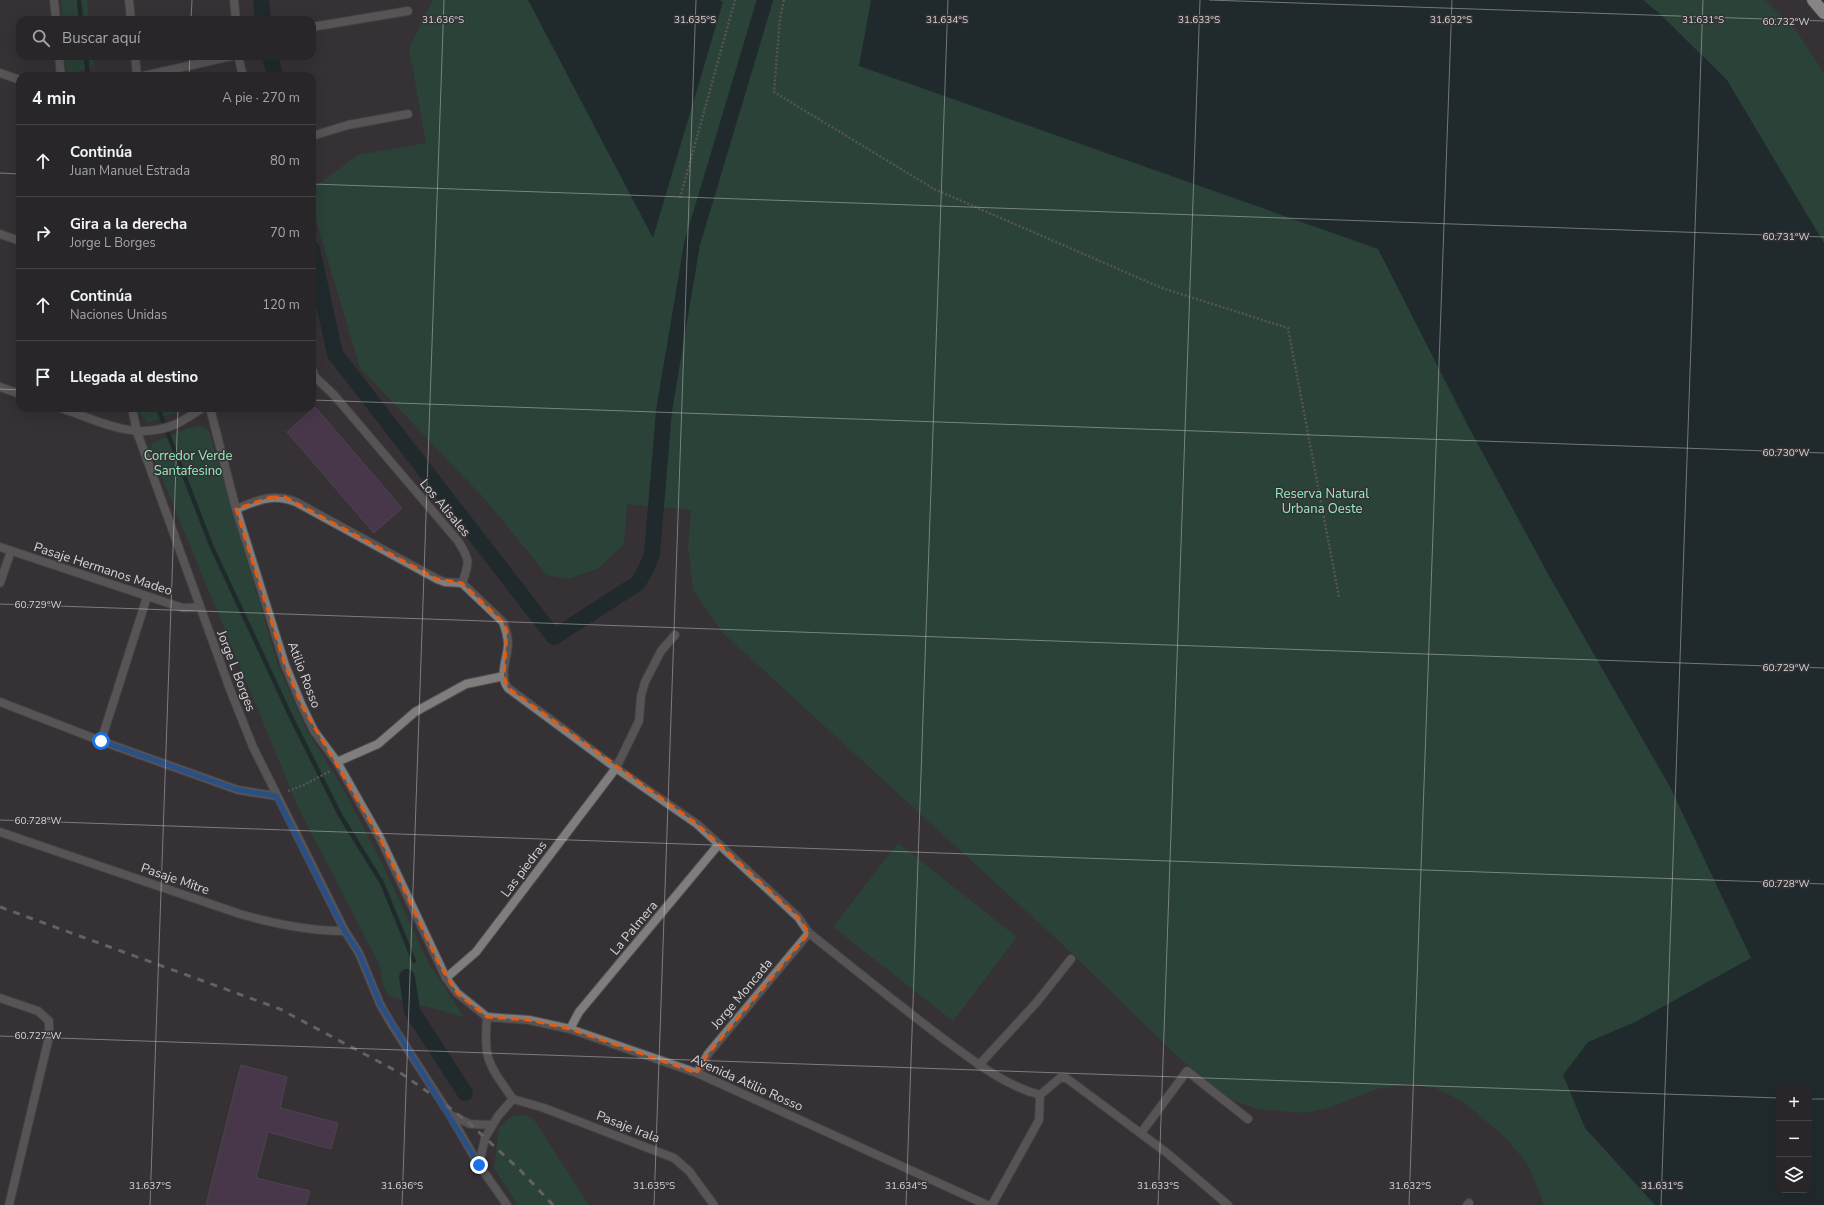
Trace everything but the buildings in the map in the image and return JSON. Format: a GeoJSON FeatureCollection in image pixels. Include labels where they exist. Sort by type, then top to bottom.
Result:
{"type":"FeatureCollection","features":[{"type":"Feature","properties":{"kind":"highway"},"geometry":{"type":"LineString","coordinates":[[1813,0],[1824,13]]}},
{"type":"Feature","properties":{"kind":"street"},"geometry":{"type":"LineString","coordinates":[[54,0],[56,16]]}},
{"type":"Feature","properties":{"kind":"street"},"geometry":{"type":"LineString","coordinates":[[129,0],[131,16]]}},
{"type":"Feature","properties":{"kind":"street"},"geometry":{"type":"LineString","coordinates":[[234,0],[236,16]]}},
{"type":"Feature","properties":{"kind":"street"},"geometry":{"type":"LineString","coordinates":[[316,26],[408,11]]}},
{"type":"Feature","properties":{"kind":"street"},"geometry":{"type":"LineString","coordinates":[[59,60],[61,72]]}},
{"type":"Feature","properties":{"kind":"street"},"geometry":{"type":"LineString","coordinates":[[135,60],[136,72]]}},
{"type":"Feature","properties":{"kind":"street"},"geometry":{"type":"LineString","coordinates":[[161,72],[214,60]]}},
{"type":"Feature","properties":{"kind":"street"},"geometry":{"type":"LineString","coordinates":[[239,60],[243,72]]}},
{"type":"Feature","properties":{"kind":"street"},"geometry":{"type":"LineString","coordinates":[[0,73],[16,79]]}},
{"type":"Feature","properties":{"kind":"street"},"geometry":{"type":"LineString","coordinates":[[316,135],[348,125],[408,114]]}},
{"type":"Feature","properties":{"kind":"street"},"geometry":{"type":"LineString","coordinates":[[0,234],[16,240]]}},
{"type":"Feature","properties":{"kind":"street","name":"Los Alisales"},"geometry":{"type":"LineString","coordinates":[[316,377],[334,395],[458,541],[468,560],[462,583]]}},
{"type":"Feature","properties":{"kind":"street"},"geometry":{"type":"LineString","coordinates":[[0,386],[16,392]]}},
{"type":"Feature","properties":{"kind":"street"},"geometry":{"type":"LineString","coordinates":[[73,412],[116,427],[137,432],[152,431],[176,424],[196,412]]}},
{"type":"Feature","properties":{"kind":"street","name":"Jorge L Borges"},"geometry":{"type":"LineString","coordinates":[[133,412],[137,432],[200,607],[250,740],[276,796],[345,932],[359,953],[380,1004],[450,1115],[502,1203]]}},
{"type":"Feature","properties":{"kind":"street","name":"Atilio Rosso"},"geometry":{"type":"LineString","coordinates":[[211,412],[236,509],[293,687],[314,731],[337,762],[380,838],[446,978],[457,993],[487,1017]]}},
{"type":"Feature","properties":{"kind":"street"},"geometry":{"type":"LineString","coordinates":[[236,509],[272,497],[285,497],[437,579],[445,582],[462,583],[503,622],[507,631],[508,646],[504,676],[505,684],[508,688],[616,768],[697,824],[798,917],[809,933],[922,1022],[979,1065],[1023,1091],[1040,1095]]}},
{"type":"Feature","properties":{"kind":"street","name":"Pasaje Hermanos Madeo"},"geometry":{"type":"LineString","coordinates":[[0,547],[183,608],[200,607]]}},
{"type":"Feature","properties":{"kind":"street"},"geometry":{"type":"LineString","coordinates":[[0,583],[11,551]]}},
{"type":"Feature","properties":{"kind":"street"},"geometry":{"type":"LineString","coordinates":[[101,741],[147,597]]}},
{"type":"Feature","properties":{"kind":"street","name":"Las piedras"},"geometry":{"type":"LineString","coordinates":[[446,978],[476,952],[616,768],[639,721],[641,696],[645,682],[661,651],[674,635]]}},
{"type":"Feature","properties":{"kind":"street"},"geometry":{"type":"LineString","coordinates":[[337,762],[378,744],[415,712],[466,684],[504,676]]}},
{"type":"Feature","properties":{"kind":"street"},"geometry":{"type":"LineString","coordinates":[[0,702],[101,741],[238,790],[276,796]]}},
{"type":"Feature","properties":{"kind":"street","name":"Pasaje Mitre"},"geometry":{"type":"LineString","coordinates":[[0,832],[274,924],[319,931],[345,932]]}},
{"type":"Feature","properties":{"kind":"street","name":"La Palmera"},"geometry":{"type":"LineString","coordinates":[[570,1028],[579,1012],[719,844]]}},
{"type":"Feature","properties":{"kind":"street","name":"Jorge Moncada"},"geometry":{"type":"LineString","coordinates":[[697,1073],[708,1054],[809,933]]}},
{"type":"Feature","properties":{"kind":"street"},"geometry":{"type":"LineString","coordinates":[[979,1065],[1036,1003],[1071,958]]}},
{"type":"Feature","properties":{"kind":"street"},"geometry":{"type":"LineString","coordinates":[[0,998],[38,1011],[49,1021],[49,1037],[9,1205]]}},
{"type":"Feature","properties":{"kind":"street"},"geometry":{"type":"LineString","coordinates":[[479,1165],[485,1138],[492,1124],[514,1099],[491,1068],[487,1056],[485,1040],[487,1017]]}},
{"type":"Feature","properties":{"kind":"street","name":"Avenida Atilio Rosso"},"geometry":{"type":"LineString","coordinates":[[487,1017],[529,1020],[570,1028],[697,1073],[987,1205]]}},
{"type":"Feature","properties":{"kind":"street"},"geometry":{"type":"LineString","coordinates":[[1141,1133],[1187,1071],[1248,1119]]}},
{"type":"Feature","properties":{"kind":"street"},"geometry":{"type":"LineString","coordinates":[[992,1205],[1039,1120],[1040,1095],[1060,1078],[1066,1078],[1141,1133],[1228,1205]]}},
{"type":"Feature","properties":{"kind":"street","name":"Pasaje Irala"},"geometry":{"type":"LineString","coordinates":[[514,1099],[544,1108],[674,1158],[689,1171],[714,1205]]}},
{"type":"Feature","properties":{"kind":"street"},"geometry":{"type":"LineString","coordinates":[[450,1115],[470,1124],[492,1124]]}},
{"type":"Feature","properties":{"kind":"path"},"geometry":{"type":"LineString","coordinates":[[680,198],[735,0]]}},
{"type":"Feature","properties":{"kind":"path"},"geometry":{"type":"LineString","coordinates":[[784,0],[780,18],[774,92],[934,189],[1162,288],[1288,328],[1339,597]]}},
{"type":"Feature","properties":{"kind":"path"},"geometry":{"type":"LineString","coordinates":[[276,796],[304,785],[328,773]]}},
{"type":"Feature","properties":{"kind":"highlighted area"},"geometry":{"type":"Polygon","coordinates":[[[271,497],[285,497],[437,579],[462,583],[503,622],[507,631],[504,676],[508,688],[697,824],[798,917],[809,933],[708,1054],[697,1073],[570,1029],[529,1020],[487,1017],[457,993],[439,964],[380,838],[302,706],[285,665],[236,509],[271,497]]]}},
{"type":"Feature","properties":{"kind":"green space"},"geometry":{"type":"Polygon","coordinates":[[[61,0],[87,0],[89,16],[62,16],[61,0]]]}},
{"type":"Feature","properties":{"kind":"green space","name":"Reserva Natural Urbana Oeste"},"geometry":{"type":"Polygon","coordinates":[[[433,0],[1765,0],[1797,32],[1824,73],[1824,1205],[1544,1205],[1528,1165],[1508,1140],[1465,1103],[1436,1088],[1409,1084],[1377,1089],[1328,1108],[1305,1113],[1257,1109],[1232,1100],[1207,1082],[1176,1055],[1062,944],[722,632],[693,590],[688,547],[691,510],[627,504],[624,544],[599,568],[568,579],[547,575],[484,498],[360,368],[316,220],[316,186],[358,155],[426,143],[409,48],[433,0]]]}},
{"type":"Feature","properties":{"kind":"green space"},"geometry":{"type":"Polygon","coordinates":[[[65,60],[94,60],[95,65],[78,72],[68,72],[65,60]]]}},
{"type":"Feature","properties":{"kind":"green space"},"geometry":{"type":"Polygon","coordinates":[[[140,412],[175,412],[148,423],[140,412]]]}},
{"type":"Feature","properties":{"kind":"green space","name":"Corredor Verde Santafesino"},"geometry":{"type":"Polygon","coordinates":[[[200,426],[209,431],[278,666],[306,729],[340,783],[383,865],[428,962],[464,1017],[389,996],[383,984],[379,964],[298,807],[151,451],[152,443],[187,429],[200,426]]]}},
{"type":"Feature","properties":{"kind":"green space"},"geometry":{"type":"Polygon","coordinates":[[[898,843],[1017,937],[953,1021],[833,927],[898,843]]]}},
{"type":"Feature","properties":{"kind":"green space"},"geometry":{"type":"Polygon","coordinates":[[[527,1115],[534,1120],[589,1205],[518,1205],[494,1168],[499,1128],[512,1116],[527,1115]]]}},
{"type":"Feature","properties":{"kind":"water"},"geometry":{"type":"Polygon","coordinates":[[[528,0],[719,0],[723,2],[653,238],[528,0]]]}},
{"type":"Feature","properties":{"kind":"water"},"geometry":{"type":"Polygon","coordinates":[[[871,0],[1643,0],[1659,13],[1727,80],[1824,243],[1824,1205],[1655,1205],[1585,1128],[1563,1075],[1588,1042],[1635,1022],[1751,958],[1670,787],[1549,576],[1466,422],[1378,249],[859,66],[871,0]]]}},
{"type":"Feature","properties":{"kind":"waterway"},"geometry":{"type":"LineString","coordinates":[[79,0],[81,16]]}},
{"type":"Feature","properties":{"kind":"waterway"},"geometry":{"type":"LineString","coordinates":[[261,0],[263,16]]}},
{"type":"Feature","properties":{"kind":"waterway"},"geometry":{"type":"LineString","coordinates":[[316,267],[335,354],[554,637],[638,583],[652,554],[664,411],[692,244],[765,0]]}},
{"type":"Feature","properties":{"kind":"waterway"},"geometry":{"type":"LineString","coordinates":[[86,60],[88,72]]}},
{"type":"Feature","properties":{"kind":"waterway"},"geometry":{"type":"LineString","coordinates":[[271,60],[274,72]]}},
{"type":"Feature","properties":{"kind":"waterway"},"geometry":{"type":"LineString","coordinates":[[160,412],[211,545],[291,717],[340,815],[382,883],[414,961]]}},
{"type":"Feature","properties":{"kind":"waterway"},"geometry":{"type":"LineString","coordinates":[[407,977],[412,1011],[465,1093]]}},
{"type":"Feature","properties":{"kind":"railway"},"geometry":{"type":"LineString","coordinates":[[0,907],[280,1009],[402,1074],[441,1101],[470,1124],[519,1169],[553,1205]]}},
{"type":"Feature","properties":{"kind":"route"},"geometry":{"type":"LineString","coordinates":[[101,741],[238,790],[276,796],[345,932],[359,953],[380,1004],[450,1115],[479,1165]]}}]}
